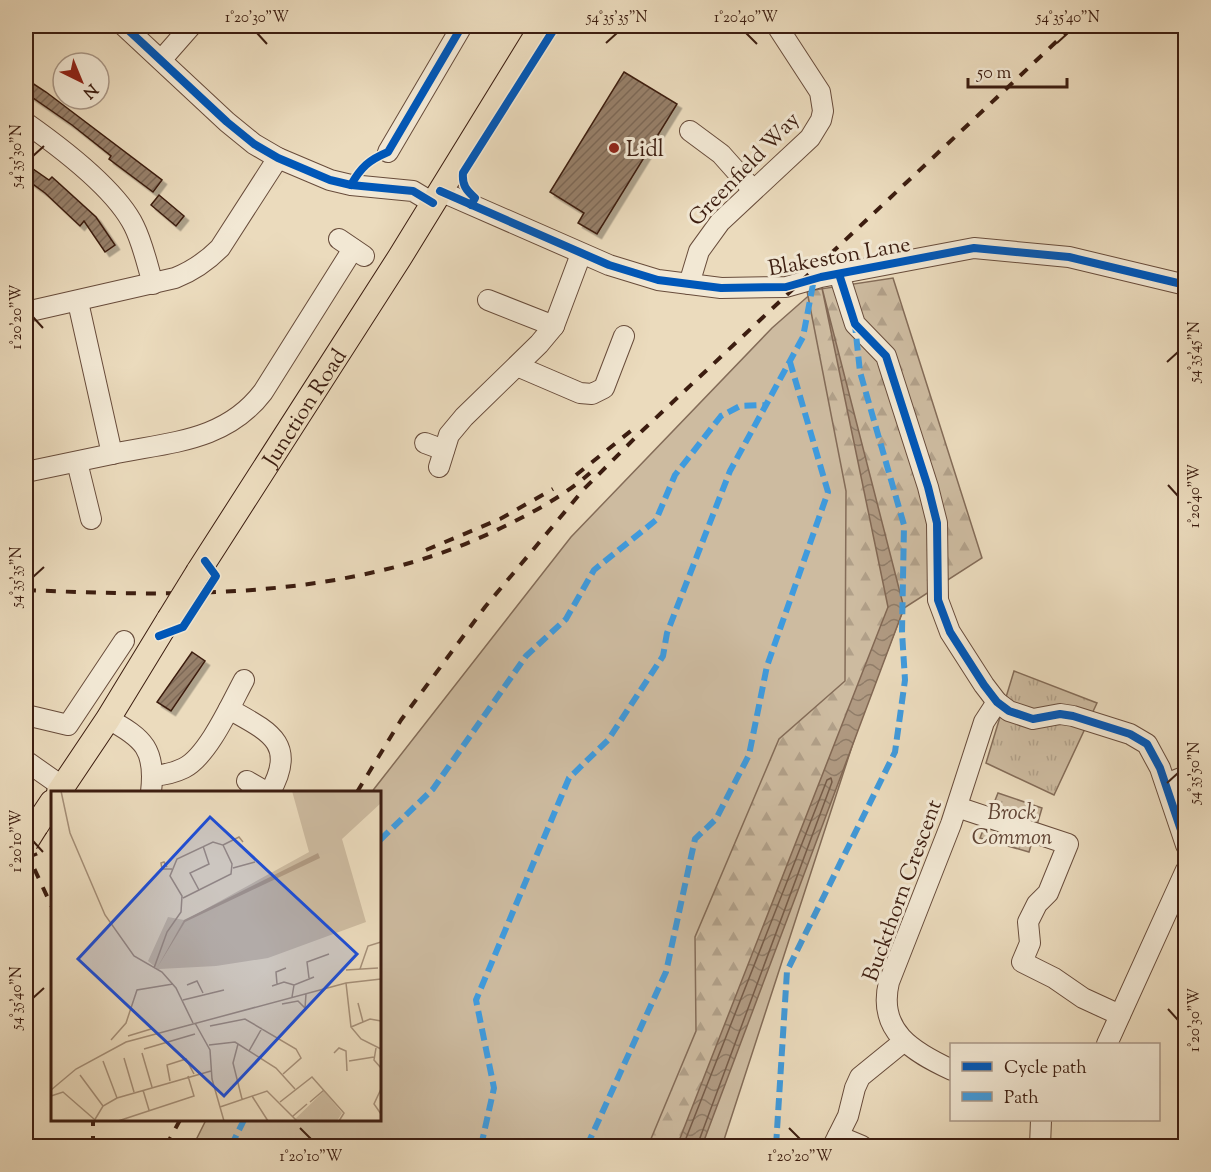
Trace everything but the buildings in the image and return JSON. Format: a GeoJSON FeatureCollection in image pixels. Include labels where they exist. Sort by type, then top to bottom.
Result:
{"type":"FeatureCollection","features":[{"type":"Feature","properties":{"kind":"main road","name":"Junction Road"},"geometry":{"type":"LineString","coordinates":[[60,791],[108,719],[198,572],[400,257],[542,26]]}},
{"type":"Feature","properties":{"kind":"main road","name":"Junction Road"},"geometry":{"type":"LineString","coordinates":[[31,834],[51,804]]}},
{"type":"Feature","properties":{"kind":"street","name":"Blakeston Lane"},"geometry":{"type":"LineString","coordinates":[[124,26],[227,122],[254,144],[278,158],[330,180],[437,197],[609,265],[658,280],[721,288],[786,287],[821,277],[974,248],[1069,257],[1185,285]]}},
{"type":"Feature","properties":{"kind":"street"},"geometry":{"type":"LineString","coordinates":[[162,59],[191,26]]}},
{"type":"Feature","properties":{"kind":"street"},"geometry":{"type":"LineString","coordinates":[[388,152],[462,26]]}},
{"type":"Feature","properties":{"kind":"street","name":"Greenfield Way"},"geometry":{"type":"LineString","coordinates":[[689,284],[696,257],[703,243],[720,222],[810,138],[821,120],[823,111],[820,92],[777,26]]}},
{"type":"Feature","properties":{"kind":"street"},"geometry":{"type":"LineString","coordinates":[[26,123],[99,183],[123,208],[142,244],[153,284]]}},
{"type":"Feature","properties":{"kind":"street"},"geometry":{"type":"LineString","coordinates":[[690,131],[721,154],[753,190]]}},
{"type":"Feature","properties":{"kind":"street"},"geometry":{"type":"LineString","coordinates":[[26,312],[153,284],[183,275],[209,260],[229,236],[278,158]]}},
{"type":"Feature","properties":{"kind":"street"},"geometry":{"type":"LineString","coordinates":[[26,472],[204,435],[224,427],[245,412],[263,392],[352,248]]}},
{"type":"Feature","properties":{"kind":"street"},"geometry":{"type":"LineString","coordinates":[[425,443],[441,459],[449,435],[464,417],[539,344],[554,326],[581,254]]}},
{"type":"Feature","properties":{"kind":"street"},"geometry":{"type":"LineString","coordinates":[[839,274],[855,324],[886,356],[928,487],[937,523],[938,600],[950,632],[997,702],[1009,711],[1033,718],[1060,714],[1073,716],[1138,737],[1146,744],[1166,784],[1185,845]]}},
{"type":"Feature","properties":{"kind":"street"},"geometry":{"type":"LineString","coordinates":[[488,300],[554,326]]}},
{"type":"Feature","properties":{"kind":"street"},"geometry":{"type":"LineString","coordinates":[[78,302],[112,454]]}},
{"type":"Feature","properties":{"kind":"street"},"geometry":{"type":"LineString","coordinates":[[517,366],[580,393],[592,394],[604,388],[624,336]]}},
{"type":"Feature","properties":{"kind":"street"},"geometry":{"type":"LineString","coordinates":[[77,462],[90,519]]}},
{"type":"Feature","properties":{"kind":"street"},"geometry":{"type":"LineString","coordinates":[[26,715],[68,725],[124,641]]}},
{"type":"Feature","properties":{"kind":"street"},"geometry":{"type":"LineString","coordinates":[[152,784],[167,774],[186,767],[204,750],[244,680]]}},
{"type":"Feature","properties":{"kind":"street","name":"Buckthorn Crescent"},"geometry":{"type":"LineString","coordinates":[[950,1070],[922,1057],[903,1042],[891,1020],[886,995],[957,807],[984,722],[997,702]]}},
{"type":"Feature","properties":{"kind":"street"},"geometry":{"type":"LineString","coordinates":[[229,709],[263,728],[276,742],[282,758],[280,775],[269,791]]}},
{"type":"Feature","properties":{"kind":"street"},"geometry":{"type":"LineString","coordinates":[[108,719],[135,734],[144,743],[153,767],[152,784]]}},
{"type":"Feature","properties":{"kind":"street"},"geometry":{"type":"LineString","coordinates":[[26,761],[55,791]]}},
{"type":"Feature","properties":{"kind":"street"},"geometry":{"type":"LineString","coordinates":[[1166,784],[1185,776]]}},
{"type":"Feature","properties":{"kind":"street"},"geometry":{"type":"LineString","coordinates":[[247,781],[266,791]]}},
{"type":"Feature","properties":{"kind":"street"},"geometry":{"type":"LineString","coordinates":[[957,807],[1068,844],[1048,893],[1037,904],[1028,922],[1030,943],[1022,962],[1054,978],[1083,998],[1120,1015]]}},
{"type":"Feature","properties":{"kind":"street"},"geometry":{"type":"LineString","coordinates":[[1107,1043],[1185,870]]}},
{"type":"Feature","properties":{"kind":"street"},"geometry":{"type":"LineString","coordinates":[[862,1146],[835,1141],[848,1116],[855,1088],[860,1077],[903,1042]]}},
{"type":"Feature","properties":{"kind":"street"},"geometry":{"type":"LineString","coordinates":[[1040,1146],[1041,1121]]}},
{"type":"Feature","properties":{"kind":"green space"},"geometry":{"type":"Polygon","coordinates":[[[893,278],[982,558],[904,608],[695,1146],[648,1146],[696,1031],[695,937],[779,739],[845,681],[846,491],[807,291],[893,278]]]}},
{"type":"Feature","properties":{"kind":"green space"},"geometry":{"type":"Polygon","coordinates":[[[814,291],[897,608],[722,1146],[193,1146],[206,1121],[381,1121],[381,791],[373,791],[571,537],[772,328],[814,291]]]}},
{"type":"Feature","properties":{"kind":"green space"},"geometry":{"type":"Polygon","coordinates":[[[1014,671],[1097,703],[1054,795],[986,763],[1014,671]]]}},
{"type":"Feature","properties":{"kind":"green space","name":"Brock Common"},"geometry":{"type":"Polygon","coordinates":[[[998,793],[1042,808],[1029,852],[980,838],[998,793]]]}},
{"type":"Feature","properties":{"kind":"water"},"geometry":{"type":"Polygon","coordinates":[[[822,288],[904,608],[702,1146],[677,1146],[888,607],[822,288]]]}},
{"type":"Feature","properties":{"kind":"railway"},"geometry":{"type":"LineString","coordinates":[[358,791],[401,720],[485,607],[584,489],[643,430],[1073,26]]}},
{"type":"Feature","properties":{"kind":"railway"},"geometry":{"type":"LineString","coordinates":[[576,475],[637,426]]}},
{"type":"Feature","properties":{"kind":"railway"},"geometry":{"type":"LineString","coordinates":[[26,590],[147,593],[268,589],[328,581],[387,569],[445,552],[501,528],[547,504],[590,473]]}},
{"type":"Feature","properties":{"kind":"railway"},"geometry":{"type":"LineString","coordinates":[[426,550],[500,519],[553,489]]}},
{"type":"Feature","properties":{"kind":"railway"},"geometry":{"type":"LineString","coordinates":[[26,835],[36,856]]}},
{"type":"Feature","properties":{"kind":"railway"},"geometry":{"type":"LineString","coordinates":[[26,851],[51,905]]}},
{"type":"Feature","properties":{"kind":"railway"},"geometry":{"type":"LineString","coordinates":[[93,1121],[93,1146]]}},
{"type":"Feature","properties":{"kind":"railway"},"geometry":{"type":"LineString","coordinates":[[166,1146],[179,1121]]}},
{"type":"Feature","properties":{"kind":"marked path"},"geometry":{"type":"LineString","coordinates":[[481,1146],[494,1088],[476,1000],[569,778],[608,740],[663,656],[667,633],[730,471],[803,337],[814,279]]}},
{"type":"Feature","properties":{"kind":"marked path"},"geometry":{"type":"LineString","coordinates":[[776,1146],[787,971],[895,752],[905,680],[902,632],[904,525],[860,372],[855,325]]}},
{"type":"Feature","properties":{"kind":"marked path"},"geometry":{"type":"LineString","coordinates":[[587,1146],[666,972],[695,839],[716,819],[749,755],[767,666],[828,492],[790,362]]}},
{"type":"Feature","properties":{"kind":"marked path"},"geometry":{"type":"LineString","coordinates":[[381,839],[433,789],[526,656],[566,619],[594,570],[656,520],[675,475],[721,416],[740,406],[766,405]]}},
{"type":"Feature","properties":{"kind":"marked path"},"geometry":{"type":"LineString","coordinates":[[231,1146],[244,1121]]}},
{"type":"Feature","properties":{"kind":"cycle path"},"geometry":{"type":"LineString","coordinates":[[124,26],[227,122],[254,144],[278,158],[330,180],[351,185],[413,191],[433,203]]}},
{"type":"Feature","properties":{"kind":"cycle path"},"geometry":{"type":"LineString","coordinates":[[351,185],[366,165],[388,152],[462,26]]}},
{"type":"Feature","properties":{"kind":"cycle path"},"geometry":{"type":"LineString","coordinates":[[471,205],[475,198],[465,187],[463,173],[556,26]]}},
{"type":"Feature","properties":{"kind":"cycle path"},"geometry":{"type":"LineString","coordinates":[[440,191],[609,265],[658,280],[721,288],[786,287],[821,277],[974,248],[1069,257],[1186,285]]}},
{"type":"Feature","properties":{"kind":"cycle path"},"geometry":{"type":"LineString","coordinates":[[839,274],[855,324],[886,356],[928,487],[937,523],[938,600],[950,632],[984,685],[997,702],[1009,711],[1033,719],[1060,714],[1073,716],[1130,734],[1147,744],[1160,768],[1186,845]]}},
{"type":"Feature","properties":{"kind":"cycle path"},"geometry":{"type":"LineString","coordinates":[[159,636],[183,627],[216,576],[205,561]]}},
{"type":"Feature","properties":{"kind":"place","name":"Lidl"},"geometry":{"type":"Point","coordinates":[614,148]}}]}
